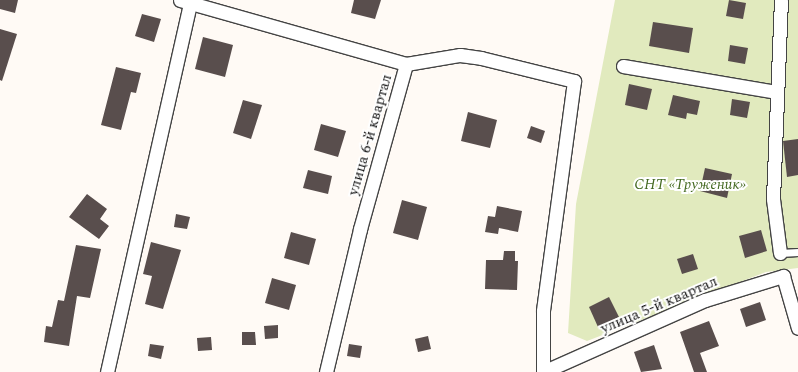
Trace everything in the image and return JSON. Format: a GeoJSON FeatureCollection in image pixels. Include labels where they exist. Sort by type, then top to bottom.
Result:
{"type":"FeatureCollection","features":[{"type":"Feature","properties":{"kind":"street"},"geometry":{"type":"LineString","coordinates":[[780,253],[773,199],[776,92],[781,0]]}},
{"type":"Feature","properties":{"kind":"street"},"geometry":{"type":"LineString","coordinates":[[107,372],[185,1]]}},
{"type":"Feature","properties":{"kind":"street","name":"улица 6-й квартал"},"geometry":{"type":"LineString","coordinates":[[185,1],[406,64],[360,229],[326,372]]}},
{"type":"Feature","properties":{"kind":"street"},"geometry":{"type":"LineString","coordinates":[[406,64],[460,55],[482,58],[574,81],[543,311],[543,372]]}},
{"type":"Feature","properties":{"kind":"street"},"geometry":{"type":"LineString","coordinates":[[623,66],[776,92]]}},
{"type":"Feature","properties":{"kind":"street","name":"улица 5-й квартал"},"geometry":{"type":"LineString","coordinates":[[543,372],[704,300],[783,276],[798,328]]}},
{"type":"Feature","properties":{"kind":"lane"},"geometry":{"type":"LineString","coordinates":[[780,253],[798,252]]}},
{"type":"Feature","properties":{"kind":"green space","name":"СНТ «Труженик»"},"geometry":{"type":"Polygon","coordinates":[[[615,0],[798,0],[798,268],[766,272],[587,341],[568,333],[576,204],[615,0]]]}},
{"type":"Feature","properties":{"kind":"building"},"geometry":{"type":"Polygon","coordinates":[[[0,0],[18,0],[15,13],[0,9],[0,0]]]}},
{"type":"Feature","properties":{"kind":"building"},"geometry":{"type":"Polygon","coordinates":[[[354,0],[381,0],[375,19],[351,13],[354,0]]]}},
{"type":"Feature","properties":{"kind":"building"},"geometry":{"type":"Polygon","coordinates":[[[729,0],[746,3],[743,19],[726,16],[729,0]]]}},
{"type":"Feature","properties":{"kind":"building"},"geometry":{"type":"Polygon","coordinates":[[[142,14],[161,19],[154,42],[135,36],[142,14]]]}},
{"type":"Feature","properties":{"kind":"building"},"geometry":{"type":"Polygon","coordinates":[[[653,22],[693,28],[689,53],[649,46],[653,22]]]}},
{"type":"Feature","properties":{"kind":"building"},"geometry":{"type":"Polygon","coordinates":[[[0,29],[17,34],[2,81],[0,80],[0,29]]]}},
{"type":"Feature","properties":{"kind":"building"},"geometry":{"type":"Polygon","coordinates":[[[203,37],[233,45],[225,77],[195,69],[203,37]]]}},
{"type":"Feature","properties":{"kind":"building"},"geometry":{"type":"Polygon","coordinates":[[[730,45],[748,48],[745,64],[728,61],[730,45]]]}},
{"type":"Feature","properties":{"kind":"building"},"geometry":{"type":"Polygon","coordinates":[[[116,67],[141,73],[136,93],[131,92],[121,130],[101,125],[116,67]]]}},
{"type":"Feature","properties":{"kind":"building"},"geometry":{"type":"Polygon","coordinates":[[[629,84],[652,89],[647,110],[625,105],[629,84]]]}},
{"type":"Feature","properties":{"kind":"building"},"geometry":{"type":"Polygon","coordinates":[[[673,95],[700,101],[697,115],[687,113],[686,119],[668,115],[673,95]]]}},
{"type":"Feature","properties":{"kind":"building"},"geometry":{"type":"Polygon","coordinates":[[[732,99],[750,102],[747,118],[730,115],[732,99]]]}},
{"type":"Feature","properties":{"kind":"building"},"geometry":{"type":"Polygon","coordinates":[[[243,100],[262,105],[251,139],[233,133],[243,100]]]}},
{"type":"Feature","properties":{"kind":"building"},"geometry":{"type":"Polygon","coordinates":[[[468,112],[497,120],[490,148],[461,141],[468,112]]]}},
{"type":"Feature","properties":{"kind":"building"},"geometry":{"type":"Polygon","coordinates":[[[321,124],[346,131],[338,157],[314,150],[321,124]]]}},
{"type":"Feature","properties":{"kind":"building"},"geometry":{"type":"Polygon","coordinates":[[[531,126],[545,131],[541,143],[527,138],[531,126]]]}},
{"type":"Feature","properties":{"kind":"building"},"geometry":{"type":"Polygon","coordinates":[[[798,139],[798,175],[787,177],[783,141],[798,139]]]}},
{"type":"Feature","properties":{"kind":"building"},"geometry":{"type":"Polygon","coordinates":[[[705,168],[732,174],[727,198],[700,191],[705,168]]]}},
{"type":"Feature","properties":{"kind":"building"},"geometry":{"type":"Polygon","coordinates":[[[308,170],[332,176],[328,194],[303,188],[308,170]]]}},
{"type":"Feature","properties":{"kind":"building"},"geometry":{"type":"Polygon","coordinates":[[[87,194],[107,209],[100,219],[109,226],[99,239],[69,217],[87,194]]]}},
{"type":"Feature","properties":{"kind":"building"},"geometry":{"type":"Polygon","coordinates":[[[402,200],[427,207],[418,240],[393,233],[402,200]]]}},
{"type":"Feature","properties":{"kind":"building"},"geometry":{"type":"Polygon","coordinates":[[[497,206],[522,211],[518,232],[499,228],[498,234],[485,232],[488,216],[495,217],[497,206]]]}},
{"type":"Feature","properties":{"kind":"building"},"geometry":{"type":"Polygon","coordinates":[[[176,214],[190,217],[187,229],[174,227],[176,214]]]}},
{"type":"Feature","properties":{"kind":"building"},"geometry":{"type":"Polygon","coordinates":[[[761,230],[767,251],[745,258],[739,236],[761,230]]]}},
{"type":"Feature","properties":{"kind":"building"},"geometry":{"type":"Polygon","coordinates":[[[291,232],[316,239],[309,265],[284,258],[291,232]]]}},
{"type":"Feature","properties":{"kind":"building"},"geometry":{"type":"Polygon","coordinates":[[[151,242],[181,250],[163,309],[145,304],[152,276],[143,274],[151,242]]]}},
{"type":"Feature","properties":{"kind":"building"},"geometry":{"type":"Polygon","coordinates":[[[76,245],[101,249],[90,298],[77,296],[69,346],[44,342],[46,326],[52,327],[58,300],[64,301],[76,245]]]}},
{"type":"Feature","properties":{"kind":"building"},"geometry":{"type":"Polygon","coordinates":[[[504,251],[515,251],[515,261],[518,261],[517,290],[485,289],[486,260],[503,260],[504,251]]]}},
{"type":"Feature","properties":{"kind":"building"},"geometry":{"type":"Polygon","coordinates":[[[693,254],[698,269],[682,274],[677,259],[693,254]]]}},
{"type":"Feature","properties":{"kind":"building"},"geometry":{"type":"Polygon","coordinates":[[[272,278],[296,285],[289,310],[265,303],[272,278]]]}},
{"type":"Feature","properties":{"kind":"building"},"geometry":{"type":"Polygon","coordinates":[[[609,297],[619,317],[598,327],[589,307],[609,297]]]}},
{"type":"Feature","properties":{"kind":"building"},"geometry":{"type":"Polygon","coordinates":[[[760,302],[766,320],[746,327],[740,309],[760,302]]]}},
{"type":"Feature","properties":{"kind":"building"},"geometry":{"type":"Polygon","coordinates":[[[709,321],[719,346],[700,353],[707,372],[694,372],[680,332],[709,321]]]}},
{"type":"Feature","properties":{"kind":"building"},"geometry":{"type":"Polygon","coordinates":[[[278,325],[278,338],[265,339],[264,326],[278,325]]]}},
{"type":"Feature","properties":{"kind":"building"},"geometry":{"type":"Polygon","coordinates":[[[242,332],[255,332],[256,345],[242,345],[242,332]]]}},
{"type":"Feature","properties":{"kind":"building"},"geometry":{"type":"Polygon","coordinates":[[[428,336],[431,349],[418,352],[415,339],[428,336]]]}},
{"type":"Feature","properties":{"kind":"building"},"geometry":{"type":"Polygon","coordinates":[[[211,337],[212,350],[198,351],[197,338],[211,337]]]}},
{"type":"Feature","properties":{"kind":"building"},"geometry":{"type":"Polygon","coordinates":[[[150,344],[164,346],[161,359],[148,356],[150,344]]]}},
{"type":"Feature","properties":{"kind":"building"},"geometry":{"type":"Polygon","coordinates":[[[349,344],[362,346],[360,358],[347,356],[349,344]]]}},
{"type":"Feature","properties":{"kind":"building"},"geometry":{"type":"Polygon","coordinates":[[[654,345],[662,369],[641,372],[634,352],[654,345]]]}}]}
